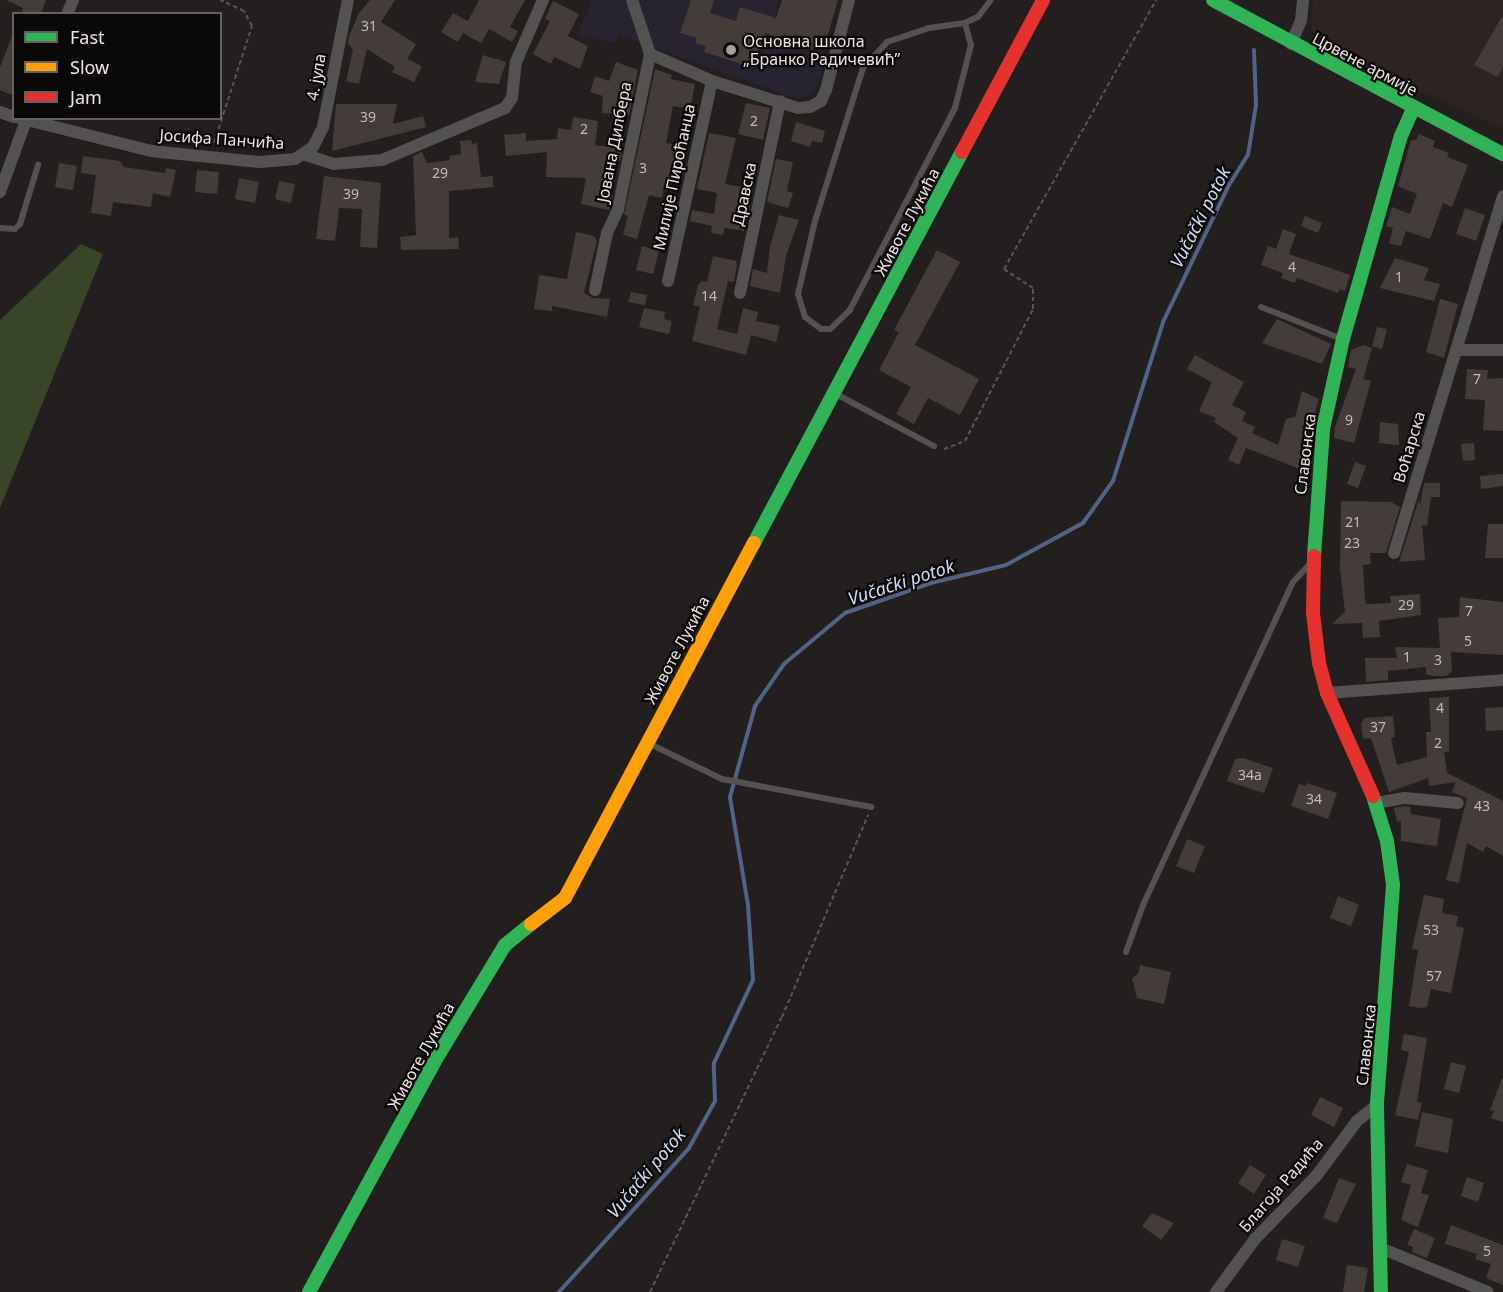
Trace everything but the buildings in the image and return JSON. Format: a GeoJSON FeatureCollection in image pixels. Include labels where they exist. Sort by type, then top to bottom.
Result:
{"type":"FeatureCollection","features":[{"type":"Feature","properties":{"kind":"street","name":"4. јула"},"geometry":{"type":"LineString","coordinates":[[306,155],[323,127],[348,0]]}},
{"type":"Feature","properties":{"kind":"street","name":"Јосифа Панчића"},"geometry":{"type":"LineString","coordinates":[[28,120],[117,144],[209,158],[276,162],[306,155],[334,164],[382,160],[505,108],[512,98],[516,62],[543,0]]}},
{"type":"Feature","properties":{"kind":"street"},"geometry":{"type":"LineString","coordinates":[[632,0],[650,54],[712,81],[805,108],[820,101],[832,74],[849,0]]}},
{"type":"Feature","properties":{"kind":"street","name":"Животе Лукића"},"geometry":{"type":"LineString","coordinates":[[309,1292],[439,1054],[505,945],[565,898],[1043,0]]}},
{"type":"Feature","properties":{"kind":"street","name":"Црвене армије"},"geometry":{"type":"LineString","coordinates":[[1213,0],[1413,109],[1503,154]]}},
{"type":"Feature","properties":{"kind":"street"},"geometry":{"type":"LineString","coordinates":[[1291,44],[1301,20],[1303,0]]}},
{"type":"Feature","properties":{"kind":"street","name":"Јована Дилбера"},"geometry":{"type":"LineString","coordinates":[[595,290],[607,233],[618,209],[650,54]]}},
{"type":"Feature","properties":{"kind":"street","name":"Милије Пироћанца"},"geometry":{"type":"LineString","coordinates":[[668,281],[712,81]]}},
{"type":"Feature","properties":{"kind":"street","name":"Дравска"},"geometry":{"type":"LineString","coordinates":[[740,293],[780,101]]}},
{"type":"Feature","properties":{"kind":"street","name":"Славонска"},"geometry":{"type":"LineString","coordinates":[[1381,1292],[1383,1250],[1377,1105],[1387,1006],[1393,885],[1387,841],[1376,803],[1326,693],[1315,642],[1313,562],[1323,429],[1343,339],[1401,136],[1413,109]]}},
{"type":"Feature","properties":{"kind":"street"},"geometry":{"type":"LineString","coordinates":[[0,192],[24,120]]}},
{"type":"Feature","properties":{"kind":"street","name":"Воћарска"},"geometry":{"type":"LineString","coordinates":[[1394,554],[1503,196]]}},
{"type":"Feature","properties":{"kind":"street"},"geometry":{"type":"LineString","coordinates":[[1456,350],[1503,351]]}},
{"type":"Feature","properties":{"kind":"street"},"geometry":{"type":"LineString","coordinates":[[1326,693],[1503,680]]}},
{"type":"Feature","properties":{"kind":"street"},"geometry":{"type":"LineString","coordinates":[[1376,803],[1405,798],[1458,803]]}},
{"type":"Feature","properties":{"kind":"street","name":"Благоја Радића"},"geometry":{"type":"LineString","coordinates":[[1216,1292],[1255,1239],[1317,1175],[1357,1121],[1377,1105]]}},
{"type":"Feature","properties":{"kind":"street"},"geometry":{"type":"LineString","coordinates":[[1383,1250],[1488,1292]]}},
{"type":"Feature","properties":{"kind":"lane"},"geometry":{"type":"LineString","coordinates":[[965,23],[970,54],[955,108],[850,310],[830,329],[820,329],[805,317],[798,294],[815,221],[863,68],[887,42],[929,28],[965,23],[978,17],[991,0]]}},
{"type":"Feature","properties":{"kind":"lane"},"geometry":{"type":"LineString","coordinates":[[0,228],[15,229],[20,224],[38,165]]}},
{"type":"Feature","properties":{"kind":"lane"},"geometry":{"type":"LineString","coordinates":[[1261,307],[1343,339]]}},
{"type":"Feature","properties":{"kind":"lane"},"geometry":{"type":"LineString","coordinates":[[833,393],[934,446]]}},
{"type":"Feature","properties":{"kind":"lane"},"geometry":{"type":"LineString","coordinates":[[1126,952],[1143,905],[1293,582],[1313,562]]}},
{"type":"Feature","properties":{"kind":"lane"},"geometry":{"type":"LineString","coordinates":[[647,743],[725,779],[871,807]]}},
{"type":"Feature","properties":{"kind":"path"},"geometry":{"type":"LineString","coordinates":[[220,0],[250,15],[252,26],[222,118]]}},
{"type":"Feature","properties":{"kind":"path"},"geometry":{"type":"LineString","coordinates":[[934,446],[944,449],[964,441],[1033,309],[1033,288],[1004,269],[1156,0]]}},
{"type":"Feature","properties":{"kind":"path"},"geometry":{"type":"LineString","coordinates":[[209,158],[221,120]]}},
{"type":"Feature","properties":{"kind":"path"},"geometry":{"type":"LineString","coordinates":[[650,1292],[782,1017],[871,807]]}},
{"type":"Feature","properties":{"kind":"shaded area","name":"Основна школа „Бранко Радичевић”"},"geometry":{"type":"Polygon","coordinates":[[[592,0],[779,0],[770,37],[828,56],[814,93],[798,98],[788,96],[619,35],[615,43],[577,35],[592,0]]]}},
{"type":"Feature","properties":{"kind":"shaded area"},"geometry":{"type":"Polygon","coordinates":[[[1313,0],[1503,0],[1503,128],[1320,48],[1311,28],[1313,0]]]}},
{"type":"Feature","properties":{"kind":"green space"},"geometry":{"type":"Polygon","coordinates":[[[81,244],[103,254],[0,508],[0,320],[81,244]]]}},
{"type":"Feature","properties":{"kind":"waterway","name":"Vučački potok"},"geometry":{"type":"LineString","coordinates":[[559,1292],[689,1148],[715,1101],[714,1063],[753,980],[748,905],[730,797],[755,706],[784,664],[845,613],[931,583],[1006,565],[1083,523],[1113,481],[1163,322],[1229,185],[1248,155],[1256,105],[1254,50]]}},
{"type":"Feature","properties":{"kind":"traffic: fast"},"geometry":{"type":"LineString","coordinates":[[1213,0],[1503,154]]}},
{"type":"Feature","properties":{"kind":"traffic: fast"},"geometry":{"type":"LineString","coordinates":[[1314,556],[1323,429],[1343,339],[1401,136],[1413,109]]}},
{"type":"Feature","properties":{"kind":"traffic: fast"},"geometry":{"type":"LineString","coordinates":[[754,543],[962,152]]}},
{"type":"Feature","properties":{"kind":"traffic: fast"},"geometry":{"type":"LineString","coordinates":[[1373,796],[1387,841],[1393,885],[1377,1105],[1381,1292]]}},
{"type":"Feature","properties":{"kind":"traffic: fast"},"geometry":{"type":"LineString","coordinates":[[309,1292],[439,1054],[505,945],[531,924]]}},
{"type":"Feature","properties":{"kind":"traffic: slow"},"geometry":{"type":"LineString","coordinates":[[531,924],[565,898],[754,543]]}},
{"type":"Feature","properties":{"kind":"traffic: jam"},"geometry":{"type":"LineString","coordinates":[[962,152],[1043,0]]}},
{"type":"Feature","properties":{"kind":"traffic: jam"},"geometry":{"type":"LineString","coordinates":[[1314,556],[1313,613],[1319,663],[1327,693],[1373,796]]}},
{"type":"Feature","properties":{"kind":"place","name":"Основна школа „Бранко Радичевић”"},"geometry":{"type":"Point","coordinates":[731,50]}}]}
